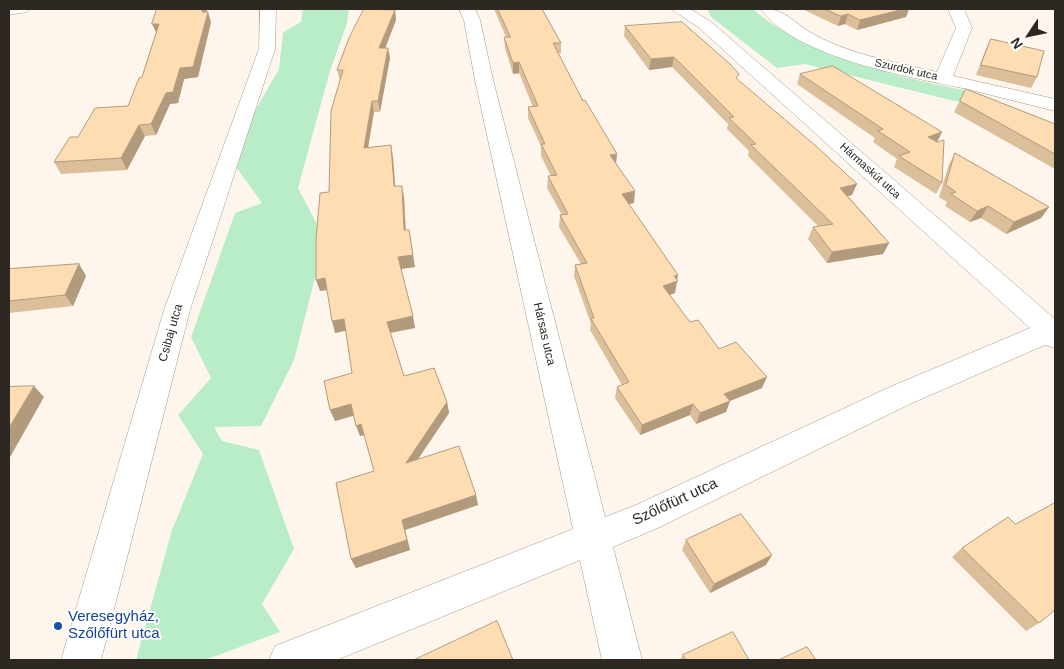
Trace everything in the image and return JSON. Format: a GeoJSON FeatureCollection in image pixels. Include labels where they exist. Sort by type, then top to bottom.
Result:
{"type":"FeatureCollection","features":[{"type":"Feature","properties":{"kind":"street"},"geometry":{"type":"LineString","coordinates":[[9,10],[22,9]]}},
{"type":"Feature","properties":{"kind":"street","name":"Csibaj utca"},"geometry":{"type":"LineString","coordinates":[[81,660],[177,310],[267,48],[268,9]]}},
{"type":"Feature","properties":{"kind":"street","name":"Hársas utca"},"geometry":{"type":"LineString","coordinates":[[467,9],[472,20],[592,539],[622,660]]}},
{"type":"Feature","properties":{"kind":"street","name":"Hármaskút utca"},"geometry":{"type":"LineString","coordinates":[[679,9],[704,24],[1054,333]]}},
{"type":"Feature","properties":{"kind":"street","name":"Szurdok utca"},"geometry":{"type":"LineString","coordinates":[[768,9],[798,30],[839,51],[873,63],[1055,105]]}},
{"type":"Feature","properties":{"kind":"street"},"geometry":{"type":"LineString","coordinates":[[943,78],[964,28],[956,9]]}},
{"type":"Feature","properties":{"kind":"street","name":"Szőlőfürt utca"},"geometry":{"type":"LineString","coordinates":[[289,660],[648,516],[901,395],[1054,333]]}},
{"type":"Feature","properties":{"kind":"green space"},"geometry":{"type":"Polygon","coordinates":[[[303,9],[349,9],[347,23],[330,71],[298,188],[321,232],[316,274],[294,360],[261,426],[214,427],[222,441],[259,450],[294,549],[262,604],[280,632],[205,660],[136,660],[172,530],[203,454],[178,415],[211,378],[191,337],[235,213],[262,203],[236,167],[247,125],[279,69],[283,32],[301,22],[303,9]]]}},
{"type":"Feature","properties":{"kind":"green space"},"geometry":{"type":"Polygon","coordinates":[[[707,9],[753,9],[773,25],[798,39],[826,51],[886,72],[970,91],[973,103],[954,101],[805,64],[777,68],[711,17],[707,9]]]}},
{"type":"Feature","properties":{"kind":"building"},"geometry":{"type":"Polygon","coordinates":[[[157,9],[202,9],[202,12],[208,12],[193,67],[180,68],[173,92],[166,93],[151,124],[139,125],[121,158],[54,162],[70,137],[78,137],[95,108],[128,106],[139,78],[142,77],[159,24],[152,24],[157,9]]]}},
{"type":"Feature","properties":{"kind":"building"},"geometry":{"type":"Polygon","coordinates":[[[364,9],[395,10],[379,48],[388,48],[378,101],[372,101],[364,148],[391,145],[394,186],[402,186],[404,230],[409,230],[413,255],[398,257],[413,316],[387,322],[404,376],[434,368],[447,402],[406,463],[459,446],[476,495],[402,520],[407,540],[351,559],[336,483],[374,471],[361,424],[356,426],[351,404],[330,410],[324,381],[352,373],[344,319],[332,321],[325,278],[316,280],[316,239],[320,193],[329,192],[331,111],[343,70],[337,70],[349,38],[364,9]]]}},
{"type":"Feature","properties":{"kind":"building"},"geometry":{"type":"Polygon","coordinates":[[[498,9],[542,9],[561,43],[553,43],[583,101],[585,100],[617,154],[610,155],[635,191],[622,194],[678,275],[674,276],[678,281],[663,286],[690,322],[698,320],[719,349],[736,342],[767,377],[724,394],[730,401],[700,413],[693,404],[642,425],[617,387],[629,382],[591,319],[594,318],[575,265],[587,263],[560,215],[568,214],[548,176],[557,175],[541,144],[545,144],[528,107],[538,106],[519,62],[513,63],[504,37],[510,37],[498,9]]]}},
{"type":"Feature","properties":{"kind":"building"},"geometry":{"type":"Polygon","coordinates":[[[825,9],[904,9],[860,20],[848,14],[841,16],[825,9]]]}},
{"type":"Feature","properties":{"kind":"building"},"geometry":{"type":"Polygon","coordinates":[[[682,22],[730,64],[739,74],[736,78],[857,184],[840,188],[889,243],[832,252],[813,227],[833,224],[751,145],[756,144],[729,118],[734,117],[674,57],[651,59],[625,26],[682,22]]]}},
{"type":"Feature","properties":{"kind":"building"},"geometry":{"type":"Polygon","coordinates":[[[991,39],[1044,51],[1037,77],[981,65],[991,39]]]}},
{"type":"Feature","properties":{"kind":"building"},"geometry":{"type":"Polygon","coordinates":[[[833,66],[942,132],[928,137],[937,142],[944,140],[942,183],[899,156],[910,152],[878,131],[883,129],[800,74],[833,66]]]}},
{"type":"Feature","properties":{"kind":"building"},"geometry":{"type":"Polygon","coordinates":[[[966,89],[1055,124],[1055,154],[960,101],[966,89]]]}},
{"type":"Feature","properties":{"kind":"building"},"geometry":{"type":"Polygon","coordinates":[[[955,153],[1049,207],[1014,222],[988,206],[977,211],[951,194],[956,192],[946,185],[955,153]]]}},
{"type":"Feature","properties":{"kind":"building"},"geometry":{"type":"Polygon","coordinates":[[[79,264],[65,295],[9,301],[9,269],[79,264]]]}},
{"type":"Feature","properties":{"kind":"building"},"geometry":{"type":"Polygon","coordinates":[[[34,386],[9,428],[9,387],[34,386]]]}},
{"type":"Feature","properties":{"kind":"building"},"geometry":{"type":"Polygon","coordinates":[[[1055,503],[1055,610],[1039,623],[962,548],[1008,517],[1015,524],[1055,503]]]}},
{"type":"Feature","properties":{"kind":"building"},"geometry":{"type":"Polygon","coordinates":[[[741,514],[772,555],[714,584],[686,540],[741,514]]]}},
{"type":"Feature","properties":{"kind":"building"},"geometry":{"type":"Polygon","coordinates":[[[497,621],[513,660],[414,660],[497,621]]]}},
{"type":"Feature","properties":{"kind":"building"},"geometry":{"type":"Polygon","coordinates":[[[733,632],[749,660],[686,660],[683,655],[733,632]]]}},
{"type":"Feature","properties":{"kind":"building"},"geometry":{"type":"Polygon","coordinates":[[[807,647],[816,660],[779,660],[807,647]]]}},
{"type":"Feature","properties":{"kind":"place","name":"Veresegyház, Szőlőfürt utca"},"geometry":{"type":"Point","coordinates":[58,626]}}]}
